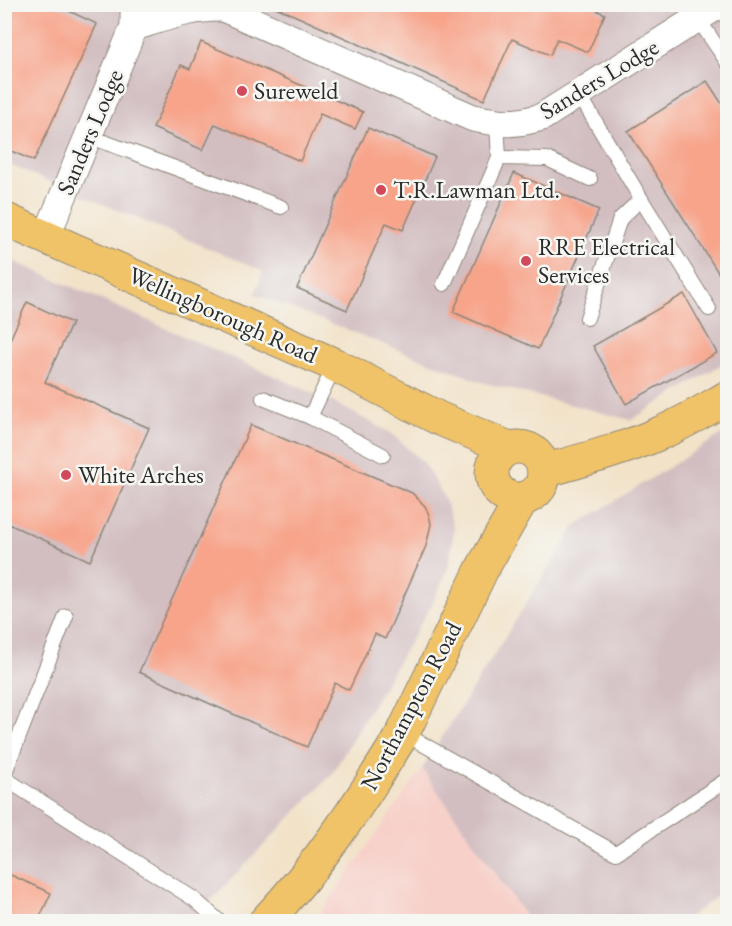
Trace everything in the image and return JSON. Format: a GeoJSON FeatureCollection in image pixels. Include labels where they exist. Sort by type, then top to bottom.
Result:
{"type":"FeatureCollection","features":[{"type":"Feature","properties":{"kind":"main road","name":"Wellingborough Road"},"geometry":{"type":"LineString","coordinates":[[4,219],[335,364],[438,418],[506,477],[518,447],[534,452],[540,458],[544,471],[616,450],[658,434],[728,397]]}},
{"type":"Feature","properties":{"kind":"main road","name":"Northampton Road"},"geometry":{"type":"LineString","coordinates":[[265,921],[301,881],[345,824],[403,733],[482,569],[506,477]]}},
{"type":"Feature","properties":{"kind":"street","name":"Sanders Lodge"},"geometry":{"type":"LineString","coordinates":[[46,237],[134,16],[223,8],[473,118],[518,124],[542,117],[709,12]]}},
{"type":"Feature","properties":{"kind":"lane"},"geometry":{"type":"LineString","coordinates":[[709,12],[728,63]]}},
{"type":"Feature","properties":{"kind":"lane"},"geometry":{"type":"LineString","coordinates":[[579,94],[641,200],[710,309]]}},
{"type":"Feature","properties":{"kind":"lane"},"geometry":{"type":"LineString","coordinates":[[444,284],[499,158],[497,123]]}},
{"type":"Feature","properties":{"kind":"lane"},"geometry":{"type":"LineString","coordinates":[[88,136],[281,207]]}},
{"type":"Feature","properties":{"kind":"lane"},"geometry":{"type":"LineString","coordinates":[[499,158],[547,159],[590,179]]}},
{"type":"Feature","properties":{"kind":"lane"},"geometry":{"type":"LineString","coordinates":[[588,318],[620,219],[641,200]]}},
{"type":"Feature","properties":{"kind":"lane"},"geometry":{"type":"LineString","coordinates":[[310,417],[335,364]]}},
{"type":"Feature","properties":{"kind":"lane"},"geometry":{"type":"LineString","coordinates":[[263,398],[310,417],[383,455]]}},
{"type":"Feature","properties":{"kind":"lane"},"geometry":{"type":"LineString","coordinates":[[66,616],[4,777],[194,899],[220,921]]}},
{"type":"Feature","properties":{"kind":"lane"},"geometry":{"type":"LineString","coordinates":[[403,733],[616,852],[728,779]]}},
{"type":"Feature","properties":{"kind":"shaded area"},"geometry":{"type":"Polygon","coordinates":[[[4,5],[727,5],[728,275],[721,279],[727,291],[727,361],[631,420],[481,382],[255,294],[263,271],[5,163],[4,5]]]}},
{"type":"Feature","properties":{"kind":"shaded area"},"geometry":{"type":"Polygon","coordinates":[[[4,257],[333,402],[391,433],[424,463],[445,499],[454,529],[448,568],[432,604],[332,774],[191,921],[5,921],[4,257]]]}},
{"type":"Feature","properties":{"kind":"shaded area"},"geometry":{"type":"Polygon","coordinates":[[[727,431],[727,889],[683,921],[529,921],[422,769],[575,526],[727,431]]]}},
{"type":"Feature","properties":{"kind":"shaded area"},"geometry":{"type":"Polygon","coordinates":[[[422,769],[529,921],[314,922],[422,769]]]}},
{"type":"Feature","properties":{"kind":"building"},"geometry":{"type":"Polygon","coordinates":[[[4,4],[54,4],[97,24],[34,161],[4,148],[4,4]]]}},
{"type":"Feature","properties":{"kind":"building"},"geometry":{"type":"Polygon","coordinates":[[[269,4],[598,4],[596,10],[605,14],[588,52],[557,39],[550,55],[512,39],[484,100],[269,4]]]}},
{"type":"Feature","properties":{"kind":"building","name":"Sureweld"},"geometry":{"type":"Polygon","coordinates":[[[201,42],[363,112],[355,129],[320,114],[300,161],[215,124],[203,150],[153,128],[181,65],[190,69],[201,42]]]}},
{"type":"Feature","properties":{"kind":"building"},"geometry":{"type":"Polygon","coordinates":[[[707,81],[728,113],[728,288],[628,131],[707,81]]]}},
{"type":"Feature","properties":{"kind":"building","name":"T.R.Lawman Ltd."},"geometry":{"type":"Polygon","coordinates":[[[368,128],[435,157],[403,230],[386,223],[347,310],[297,288],[368,128]]]}},
{"type":"Feature","properties":{"kind":"building","name":"RRE Electrical Services"},"geometry":{"type":"Polygon","coordinates":[[[514,173],[599,210],[538,349],[453,312],[514,173]]]}},
{"type":"Feature","properties":{"kind":"building"},"geometry":{"type":"Polygon","coordinates":[[[684,294],[717,353],[626,404],[593,346],[684,294]]]}},
{"type":"Feature","properties":{"kind":"building","name":"White Arches"},"geometry":{"type":"Polygon","coordinates":[[[27,302],[72,323],[45,382],[149,428],[90,561],[4,522],[4,353],[27,302]]]}},
{"type":"Feature","properties":{"kind":"building"},"geometry":{"type":"Polygon","coordinates":[[[251,425],[412,493],[425,506],[431,524],[426,546],[385,639],[375,634],[349,690],[335,683],[307,747],[139,672],[251,425]]]}},
{"type":"Feature","properties":{"kind":"building"},"geometry":{"type":"Polygon","coordinates":[[[4,872],[51,893],[38,921],[4,921],[4,872]]]}},
{"type":"Feature","properties":{"kind":"place","name":"Sureweld"},"geometry":{"type":"Point","coordinates":[242,91]}},
{"type":"Feature","properties":{"kind":"place","name":"T.R.Lawman Ltd."},"geometry":{"type":"Point","coordinates":[381,190]}},
{"type":"Feature","properties":{"kind":"place","name":"RRE Electrical Services"},"geometry":{"type":"Point","coordinates":[526,261]}},
{"type":"Feature","properties":{"kind":"place","name":"White Arches"},"geometry":{"type":"Point","coordinates":[66,475]}}]}
